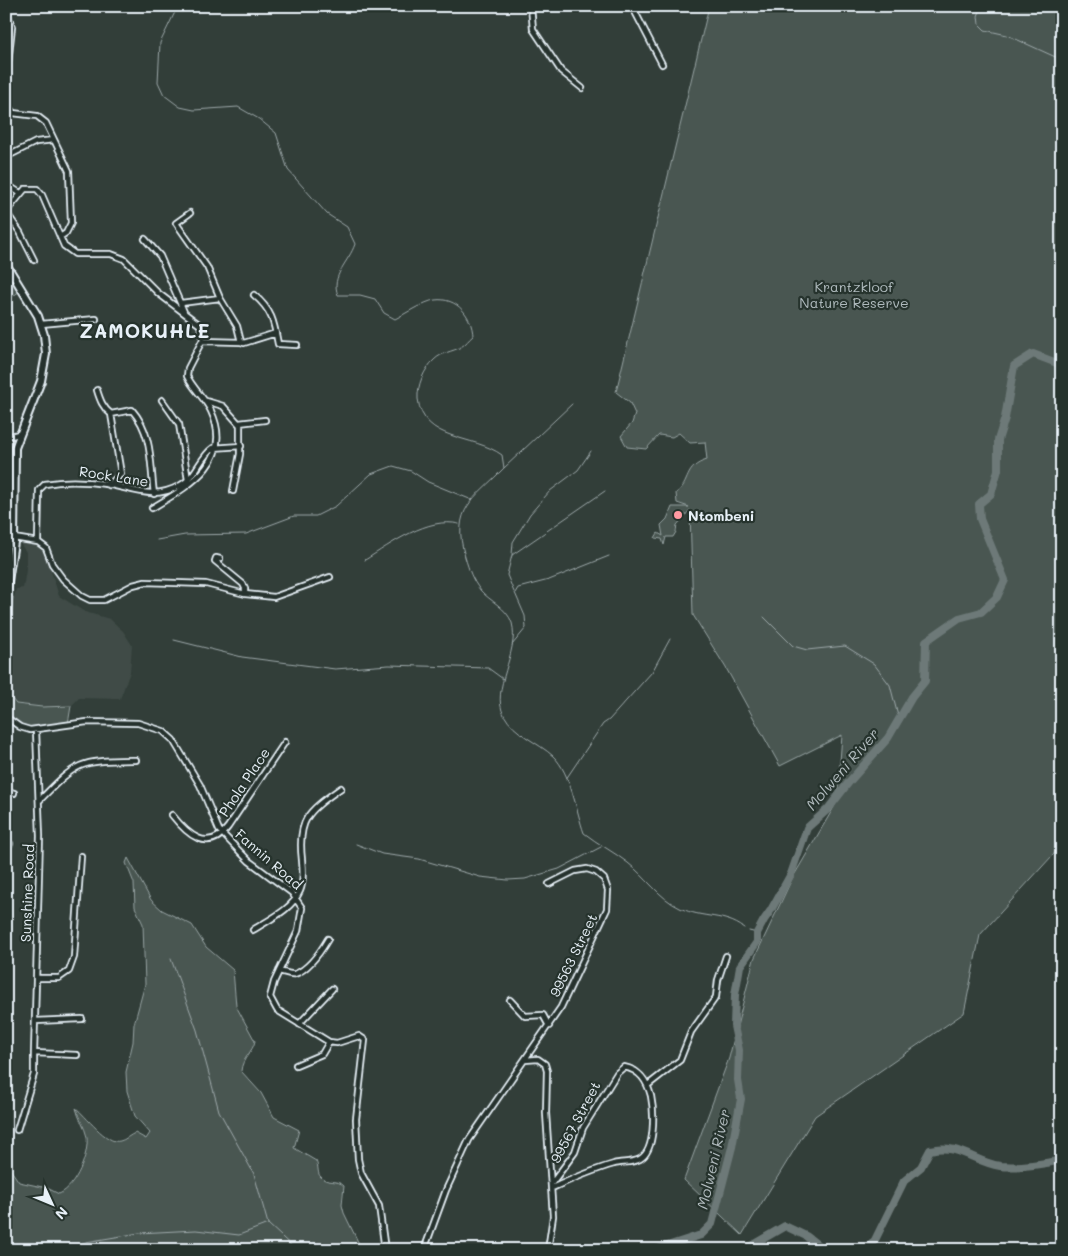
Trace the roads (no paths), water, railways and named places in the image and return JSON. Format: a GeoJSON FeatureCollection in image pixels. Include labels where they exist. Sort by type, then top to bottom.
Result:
{"type":"FeatureCollection","features":[{"type":"Feature","properties":{"kind":"street"},"geometry":{"type":"LineString","coordinates":[[531,6],[533,29],[561,71],[582,88]]}},
{"type":"Feature","properties":{"kind":"street"},"geometry":{"type":"LineString","coordinates":[[632,6],[662,64]]}},
{"type":"Feature","properties":{"kind":"street"},"geometry":{"type":"LineString","coordinates":[[6,9],[12,27],[6,80]]}},
{"type":"Feature","properties":{"kind":"street"},"geometry":{"type":"LineString","coordinates":[[6,103],[13,114],[37,116],[43,120],[69,171],[71,186],[70,227],[60,237]]}},
{"type":"Feature","properties":{"kind":"street"},"geometry":{"type":"LineString","coordinates":[[6,157],[36,142],[54,140]]}},
{"type":"Feature","properties":{"kind":"street"},"geometry":{"type":"LineString","coordinates":[[6,184],[20,193]]}},
{"type":"Feature","properties":{"kind":"street"},"geometry":{"type":"LineString","coordinates":[[34,260],[20,232],[6,212],[20,193],[29,188],[40,192],[64,246],[72,254],[111,254],[124,259],[158,293],[200,325],[204,333],[203,341],[188,368],[187,376],[206,402],[216,429],[215,447],[209,464],[196,481],[152,508]]}},
{"type":"Feature","properties":{"kind":"street"},"geometry":{"type":"LineString","coordinates":[[190,213],[176,223],[207,267],[220,298],[237,326],[243,342]]}},
{"type":"Feature","properties":{"kind":"street"},"geometry":{"type":"LineString","coordinates":[[145,239],[160,256],[184,314]]}},
{"type":"Feature","properties":{"kind":"street"},"geometry":{"type":"LineString","coordinates":[[6,264],[32,304],[41,324],[45,344],[45,365],[41,380],[19,434],[13,468],[14,538],[10,548],[6,594]]}},
{"type":"Feature","properties":{"kind":"street"},"geometry":{"type":"LineString","coordinates":[[254,295],[266,305],[278,344],[298,345]]}},
{"type":"Feature","properties":{"kind":"street"},"geometry":{"type":"LineString","coordinates":[[180,303],[220,298]]}},
{"type":"Feature","properties":{"kind":"street"},"geometry":{"type":"LineString","coordinates":[[41,324],[96,320]]}},
{"type":"Feature","properties":{"kind":"street"},"geometry":{"type":"LineString","coordinates":[[203,341],[243,342],[276,333]]}},
{"type":"Feature","properties":{"kind":"street"},"geometry":{"type":"LineString","coordinates":[[97,390],[103,406],[111,414],[121,474],[109,485]]}},
{"type":"Feature","properties":{"kind":"street"},"geometry":{"type":"LineString","coordinates":[[162,400],[179,424],[188,480]]}},
{"type":"Feature","properties":{"kind":"street"},"geometry":{"type":"LineString","coordinates":[[206,402],[223,406],[239,423],[241,446],[237,477],[233,490]]}},
{"type":"Feature","properties":{"kind":"street"},"geometry":{"type":"LineString","coordinates":[[111,414],[132,410],[147,434],[154,494]]}},
{"type":"Feature","properties":{"kind":"street"},"geometry":{"type":"LineString","coordinates":[[239,423],[265,420]]}},
{"type":"Feature","properties":{"kind":"street"},"geometry":{"type":"LineString","coordinates":[[6,437],[19,434]]}},
{"type":"Feature","properties":{"kind":"street"},"geometry":{"type":"LineString","coordinates":[[215,447],[241,446]]}},
{"type":"Feature","properties":{"kind":"street","name":"Rock Lane"},"geometry":{"type":"LineString","coordinates":[[38,542],[39,493],[42,486],[72,481],[109,485],[139,493],[154,494],[188,480],[209,451],[215,447]]}},
{"type":"Feature","properties":{"kind":"street"},"geometry":{"type":"LineString","coordinates":[[14,538],[38,542],[45,546],[52,564],[63,579],[82,596],[90,600],[104,600],[139,583],[206,584],[245,594],[274,597],[330,577]]}},
{"type":"Feature","properties":{"kind":"street"},"geometry":{"type":"LineString","coordinates":[[220,558],[216,558],[215,561],[242,584],[245,588],[245,594]]}},
{"type":"Feature","properties":{"kind":"street","name":"Fannin Road"},"geometry":{"type":"LineString","coordinates":[[6,717],[20,727],[36,730],[87,722],[124,721],[147,725],[163,731],[173,740],[189,764],[222,834],[249,861],[296,897],[302,908],[302,920],[270,992],[271,1001],[277,1010],[329,1042]]}},
{"type":"Feature","properties":{"kind":"street","name":"Sunshine Road"},"geometry":{"type":"LineString","coordinates":[[17,1130],[33,1077],[35,1053],[39,801],[36,730]]}},
{"type":"Feature","properties":{"kind":"street","name":"Phola Place"},"geometry":{"type":"LineString","coordinates":[[222,834],[285,742]]}},
{"type":"Feature","properties":{"kind":"street"},"geometry":{"type":"LineString","coordinates":[[39,801],[62,777],[83,763],[98,760],[136,760]]}},
{"type":"Feature","properties":{"kind":"street"},"geometry":{"type":"LineString","coordinates":[[252,930],[285,909],[296,897],[302,881],[301,831],[311,812],[341,788]]}},
{"type":"Feature","properties":{"kind":"street"},"geometry":{"type":"LineString","coordinates":[[6,791],[14,793]]}},
{"type":"Feature","properties":{"kind":"street"},"geometry":{"type":"LineString","coordinates":[[172,815],[187,832],[199,838],[210,840],[222,834]]}},
{"type":"Feature","properties":{"kind":"street"},"geometry":{"type":"LineString","coordinates":[[36,978],[59,978],[71,967],[76,939],[80,856]]}},
{"type":"Feature","properties":{"kind":"street","name":"99563 Street"},"geometry":{"type":"LineString","coordinates":[[524,1061],[561,1007],[609,904],[606,885],[596,872],[583,869],[575,871],[549,884]]}},
{"type":"Feature","properties":{"kind":"street"},"geometry":{"type":"LineString","coordinates":[[279,971],[290,974],[298,972],[318,954],[328,940]]}},
{"type":"Feature","properties":{"kind":"street"},"geometry":{"type":"LineString","coordinates":[[648,1085],[680,1060],[691,1032],[716,997],[718,980],[726,956]]}},
{"type":"Feature","properties":{"kind":"street"},"geometry":{"type":"LineString","coordinates":[[299,1024],[332,989]]}},
{"type":"Feature","properties":{"kind":"street"},"geometry":{"type":"LineString","coordinates":[[510,1000],[525,1016],[543,1015],[549,1026]]}},
{"type":"Feature","properties":{"kind":"street"},"geometry":{"type":"LineString","coordinates":[[35,1021],[82,1019]]}},
{"type":"Feature","properties":{"kind":"street"},"geometry":{"type":"LineString","coordinates":[[296,1065],[322,1054],[329,1042],[342,1042],[359,1036],[364,1038],[366,1043],[356,1120],[358,1159],[361,1173],[379,1206],[385,1250]]}},
{"type":"Feature","properties":{"kind":"street"},"geometry":{"type":"LineString","coordinates":[[35,1053],[77,1054]]}},
{"type":"Feature","properties":{"kind":"street"},"geometry":{"type":"LineString","coordinates":[[424,1250],[446,1190],[470,1140],[524,1061],[535,1058],[546,1067],[546,1113],[552,1185],[552,1228],[548,1250]]}},
{"type":"Feature","properties":{"kind":"street","name":"99567 Street"},"geometry":{"type":"LineString","coordinates":[[624,1066],[637,1071],[648,1085],[654,1116],[653,1134],[641,1158],[612,1164],[552,1185],[571,1160],[583,1128],[601,1095],[620,1068],[624,1066]]}},
{"type":"Feature","properties":{"kind":"waterway"},"geometry":{"type":"LineString","coordinates":[[178,6],[160,43],[158,82],[164,95],[180,107],[194,110],[238,107],[259,119],[276,133],[288,170],[327,214],[347,227],[355,244],[338,275],[336,282],[338,295],[360,295],[375,299],[384,313],[395,319],[426,303],[443,300],[462,309],[470,322],[473,336],[461,347],[440,355],[430,364],[420,383],[418,399],[422,413],[429,423],[439,430],[490,448],[502,455],[504,468],[474,497],[463,516],[461,540],[473,579],[481,591],[506,613],[512,623],[512,646],[500,694],[501,705],[508,722],[527,738],[547,751],[559,763],[569,782],[584,833],[628,863],[672,904],[697,914],[729,920],[744,928]]}},
{"type":"Feature","properties":{"kind":"waterway"},"geometry":{"type":"LineString","coordinates":[[982,6],[978,16],[979,24],[985,30],[1007,35],[1062,60]]}},
{"type":"Feature","properties":{"kind":"waterway","name":"Molweni River"},"geometry":{"type":"LineString","coordinates":[[655,1250],[701,1235],[712,1224],[732,1147],[741,1099],[738,1080],[739,1050],[734,1026],[735,995],[740,966],[757,942],[757,933],[791,874],[807,828],[828,809],[888,738],[912,697],[925,681],[926,641],[959,618],[981,612],[997,597],[1005,580],[980,519],[979,504],[991,494],[998,470],[998,440],[1005,418],[1014,366],[1033,354],[1062,365]]}},
{"type":"Feature","properties":{"kind":"waterway"},"geometry":{"type":"LineString","coordinates":[[504,468],[572,404]]}},
{"type":"Feature","properties":{"kind":"waterway"},"geometry":{"type":"LineString","coordinates":[[512,555],[513,542],[530,514],[550,491],[578,470],[591,451]]}},
{"type":"Feature","properties":{"kind":"waterway"},"geometry":{"type":"LineString","coordinates":[[157,540],[185,535],[246,534],[294,516],[316,516],[336,506],[371,474],[393,466],[411,471],[428,482],[472,500]]}},
{"type":"Feature","properties":{"kind":"waterway"},"geometry":{"type":"LineString","coordinates":[[514,592],[507,575],[512,555],[605,491]]}},
{"type":"Feature","properties":{"kind":"waterway"},"geometry":{"type":"LineString","coordinates":[[365,560],[398,539],[422,528],[435,524],[459,524]]}},
{"type":"Feature","properties":{"kind":"waterway"},"geometry":{"type":"LineString","coordinates":[[512,645],[526,628],[525,616],[515,593],[518,588],[549,580],[609,556]]}},
{"type":"Feature","properties":{"kind":"waterway"},"geometry":{"type":"LineString","coordinates":[[764,617],[793,646],[807,650],[845,646],[874,664],[890,685],[899,720]]}},
{"type":"Feature","properties":{"kind":"waterway"},"geometry":{"type":"LineString","coordinates":[[566,779],[603,724],[609,720],[652,672],[670,639]]}},
{"type":"Feature","properties":{"kind":"waterway"},"geometry":{"type":"LineString","coordinates":[[174,640],[242,657],[335,669],[389,665],[488,668],[503,679]]}},
{"type":"Feature","properties":{"kind":"waterway"},"geometry":{"type":"LineString","coordinates":[[356,844],[382,854],[419,859],[480,877],[508,880],[525,879],[559,869],[601,847]]}},
{"type":"Feature","properties":{"kind":"waterway"},"geometry":{"type":"LineString","coordinates":[[749,931],[757,933]]}},
{"type":"Feature","properties":{"kind":"waterway"},"geometry":{"type":"LineString","coordinates":[[171,959],[197,1030],[219,1111],[254,1174],[268,1224],[296,1250]]}},
{"type":"Feature","properties":{"kind":"waterway"},"geometry":{"type":"LineString","coordinates":[[867,1250],[875,1240],[904,1181],[921,1167],[930,1150],[949,1149],[958,1151],[1000,1166],[1023,1166],[1062,1160]]}},
{"type":"Feature","properties":{"kind":"waterway"},"geometry":{"type":"LineString","coordinates":[[64,1250],[86,1242],[139,1233],[196,1230],[239,1235],[268,1224]]}},
{"type":"Feature","properties":{"kind":"waterway"},"geometry":{"type":"LineString","coordinates":[[744,1250],[785,1226],[806,1236],[824,1250]]}},
{"type":"Feature","properties":{"kind":"place","name":"Ntombeni"},"geometry":{"type":"Point","coordinates":[678,515]}},
{"type":"Feature","properties":{"kind":"district","name":"ZAMOKUHLE"},"geometry":{"type":"Point","coordinates":[145,330]}},
{"type":"Feature","properties":{"kind":"park label","name":"Krantzkloof Nature Reserve"},"geometry":{"type":"Point","coordinates":[854,294]}}]}
